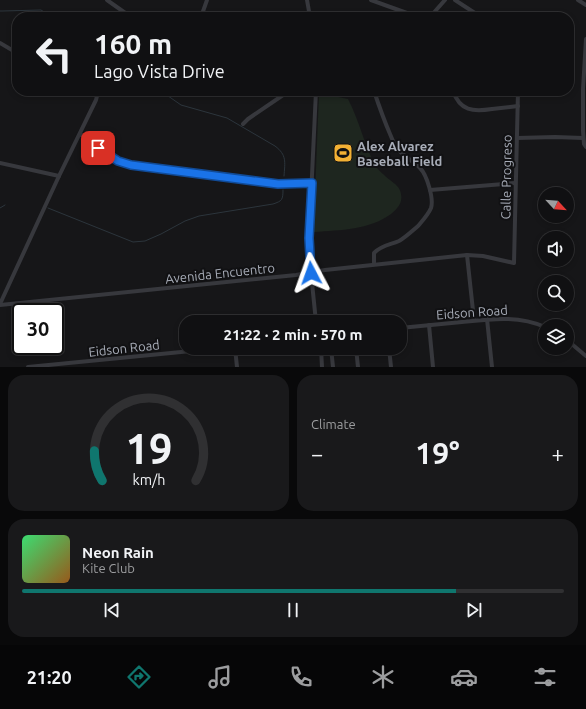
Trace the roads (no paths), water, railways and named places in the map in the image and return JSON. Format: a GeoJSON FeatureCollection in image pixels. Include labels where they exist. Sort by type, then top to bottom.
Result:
{"type":"FeatureCollection","features":[{"type":"Feature","properties":{"kind":"street"},"geometry":{"type":"LineString","coordinates":[[107,0],[124,12]]}},
{"type":"Feature","properties":{"kind":"street"},"geometry":{"type":"LineString","coordinates":[[203,12],[207,0]]}},
{"type":"Feature","properties":{"kind":"street"},"geometry":{"type":"LineString","coordinates":[[308,0],[309,12]]}},
{"type":"Feature","properties":{"kind":"street"},"geometry":{"type":"LineString","coordinates":[[371,0],[404,12]]}},
{"type":"Feature","properties":{"kind":"street"},"geometry":{"type":"LineString","coordinates":[[434,12],[445,0]]}},
{"type":"Feature","properties":{"kind":"street"},"geometry":{"type":"LineString","coordinates":[[455,0],[473,12]]}},
{"type":"Feature","properties":{"kind":"street"},"geometry":{"type":"LineString","coordinates":[[578,0],[586,6]]}},
{"type":"Feature","properties":{"kind":"street"},"geometry":{"type":"LineString","coordinates":[[586,39],[583,89],[585,121],[583,138],[586,147]]}},
{"type":"Feature","properties":{"kind":"street"},"geometry":{"type":"LineString","coordinates":[[0,43],[12,50]]}},
{"type":"Feature","properties":{"kind":"street"},"geometry":{"type":"LineString","coordinates":[[0,305],[97,96]]}},
{"type":"Feature","properties":{"kind":"street"},"geometry":{"type":"LineString","coordinates":[[243,124],[248,118],[281,96]]}},
{"type":"Feature","properties":{"kind":"street"},"geometry":{"type":"LineString","coordinates":[[315,315],[309,238],[316,96]]}},
{"type":"Feature","properties":{"kind":"street"},"geometry":{"type":"LineString","coordinates":[[374,264],[374,253],[383,246],[399,241],[408,235],[429,213],[431,206],[430,190],[422,170],[401,152],[394,143],[384,123],[376,96]]}},
{"type":"Feature","properties":{"kind":"street"},"geometry":{"type":"LineString","coordinates":[[455,96],[460,104],[471,110],[518,106]]}},
{"type":"Feature","properties":{"kind":"street","name":"Calle Progreso"},"geometry":{"type":"LineString","coordinates":[[514,263],[518,96]]}},
{"type":"Feature","properties":{"kind":"street"},"geometry":{"type":"LineString","coordinates":[[80,134],[110,157],[131,165],[278,184],[312,183]]}},
{"type":"Feature","properties":{"kind":"street"},"geometry":{"type":"LineString","coordinates":[[517,138],[583,138]]}},
{"type":"Feature","properties":{"kind":"street"},"geometry":{"type":"LineString","coordinates":[[0,163],[59,176]]}},
{"type":"Feature","properties":{"kind":"street"},"geometry":{"type":"LineString","coordinates":[[430,190],[515,183]]}},
{"type":"Feature","properties":{"kind":"street"},"geometry":{"type":"LineString","coordinates":[[467,255],[474,320]]}},
{"type":"Feature","properties":{"kind":"street","name":"Avenida Encuentro"},"geometry":{"type":"LineString","coordinates":[[0,305],[311,273],[374,264],[467,255],[483,256],[514,263]]}},
{"type":"Feature","properties":{"kind":"street","name":"Eidson Road"},"geometry":{"type":"LineString","coordinates":[[407,327],[504,318],[519,319],[538,324]]}},
{"type":"Feature","properties":{"kind":"street"},"geometry":{"type":"LineString","coordinates":[[487,319],[492,367]]}},
{"type":"Feature","properties":{"kind":"street"},"geometry":{"type":"LineString","coordinates":[[429,325],[433,367]]}},
{"type":"Feature","properties":{"kind":"street"},"geometry":{"type":"LineString","coordinates":[[574,346],[586,356]]}},
{"type":"Feature","properties":{"kind":"street","name":"Eidson Road"},"geometry":{"type":"LineString","coordinates":[[28,367],[81,365],[179,353]]}},
{"type":"Feature","properties":{"kind":"street"},"geometry":{"type":"LineString","coordinates":[[236,355],[237,367]]}},
{"type":"Feature","properties":{"kind":"street"},"geometry":{"type":"LineString","coordinates":[[321,355],[322,367]]}},
{"type":"Feature","properties":{"kind":"street"},"geometry":{"type":"LineString","coordinates":[[332,355],[333,367]]}},
{"type":"Feature","properties":{"kind":"street"},"geometry":{"type":"LineString","coordinates":[[357,355],[358,367]]}},
{"type":"Feature","properties":{"kind":"street"},"geometry":{"type":"LineString","coordinates":[[390,355],[391,367]]}},
{"type":"Feature","properties":{"kind":"waterway"},"geometry":{"type":"LineString","coordinates":[[0,11],[41,10],[44,12]]}},
{"type":"Feature","properties":{"kind":"waterway"},"geometry":{"type":"LineString","coordinates":[[168,96],[181,105],[227,118],[275,146],[282,153],[284,159],[284,176]]}},
{"type":"Feature","properties":{"kind":"waterway"},"geometry":{"type":"LineString","coordinates":[[48,208],[133,242],[145,241],[185,221],[199,216],[273,204],[281,200],[283,190]]}},
{"type":"Feature","properties":{"kind":"waterway"},"geometry":{"type":"LineString","coordinates":[[0,208],[5,205]]}},
{"type":"Feature","properties":{"kind":"place","name":"Alex Alvarez Baseball Field"},"geometry":{"type":"Point","coordinates":[343,153]}}]}
